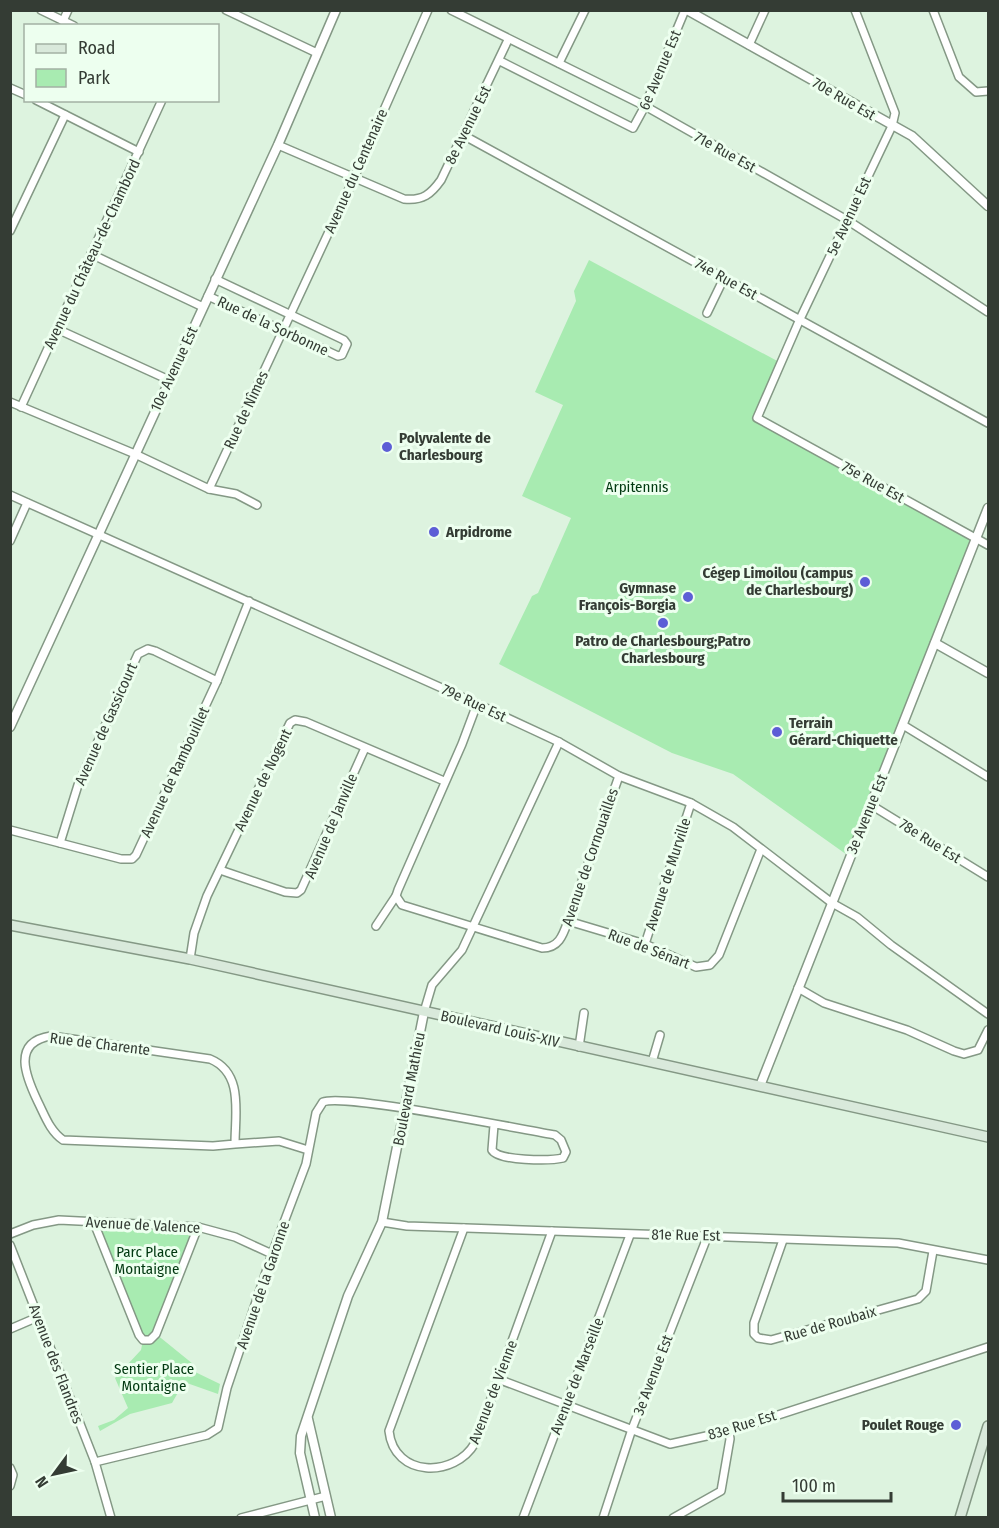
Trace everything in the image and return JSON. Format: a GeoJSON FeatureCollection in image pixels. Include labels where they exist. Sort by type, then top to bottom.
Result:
{"type":"FeatureCollection","features":[{"type":"Feature","properties":{"kind":"main road","name":"Boulevard Louis-XIV"},"geometry":{"type":"LineString","coordinates":[[10,925],[190,959],[988,1137]]}},
{"type":"Feature","properties":{"kind":"main road"},"geometry":{"type":"LineString","coordinates":[[960,1518],[988,1426]]}},
{"type":"Feature","properties":{"kind":"street"},"geometry":{"type":"LineString","coordinates":[[41,10],[70,24]]}},
{"type":"Feature","properties":{"kind":"street"},"geometry":{"type":"LineString","coordinates":[[63,21],[68,10]]}},
{"type":"Feature","properties":{"kind":"street"},"geometry":{"type":"LineString","coordinates":[[226,10],[317,53]]}},
{"type":"Feature","properties":{"kind":"street","name":"10e Avenue Est"},"geometry":{"type":"LineString","coordinates":[[10,727],[278,145],[336,10]]}},
{"type":"Feature","properties":{"kind":"street","name":"Avenue du Centenaire"},"geometry":{"type":"LineString","coordinates":[[283,331],[428,10]]}},
{"type":"Feature","properties":{"kind":"street","name":"71e Rue Est"},"geometry":{"type":"LineString","coordinates":[[451,10],[645,106],[847,220],[988,312]]}},
{"type":"Feature","properties":{"kind":"street"},"geometry":{"type":"LineString","coordinates":[[559,63],[585,10]]}},
{"type":"Feature","properties":{"kind":"street","name":"70e Rue Est"},"geometry":{"type":"LineString","coordinates":[[686,10],[912,136],[929,149],[988,206]]}},
{"type":"Feature","properties":{"kind":"street","name":"6e Avenue Est"},"geometry":{"type":"LineString","coordinates":[[500,61],[633,129],[686,10]]}},
{"type":"Feature","properties":{"kind":"street"},"geometry":{"type":"LineString","coordinates":[[749,45],[765,10]]}},
{"type":"Feature","properties":{"kind":"street","name":"5e Avenue Est"},"geometry":{"type":"LineString","coordinates":[[757,418],[895,113],[855,10]]}},
{"type":"Feature","properties":{"kind":"street"},"geometry":{"type":"LineString","coordinates":[[933,10],[959,78],[976,92],[988,91]]}},
{"type":"Feature","properties":{"kind":"street","name":"8e Avenue Est"},"geometry":{"type":"LineString","coordinates":[[354,178],[405,199],[417,201],[431,194],[441,180],[500,61],[508,40]]}},
{"type":"Feature","properties":{"kind":"street"},"geometry":{"type":"LineString","coordinates":[[10,88],[24,94]]}},
{"type":"Feature","properties":{"kind":"street"},"geometry":{"type":"LineString","coordinates":[[40,102],[139,152]]}},
{"type":"Feature","properties":{"kind":"street","name":"Avenue du Château-de-Chambord"},"geometry":{"type":"LineString","coordinates":[[21,407],[161,102]]}},
{"type":"Feature","properties":{"kind":"street"},"geometry":{"type":"LineString","coordinates":[[10,231],[65,115]]}},
{"type":"Feature","properties":{"kind":"street","name":"74e Rue Est"},"geometry":{"type":"LineString","coordinates":[[463,135],[988,423]]}},
{"type":"Feature","properties":{"kind":"street"},"geometry":{"type":"LineString","coordinates":[[278,145],[354,178]]}},
{"type":"Feature","properties":{"kind":"street"},"geometry":{"type":"LineString","coordinates":[[92,254],[203,307]]}},
{"type":"Feature","properties":{"kind":"street"},"geometry":{"type":"LineString","coordinates":[[707,313],[724,278]]}},
{"type":"Feature","properties":{"kind":"street","name":"Rue de la Sorbonne"},"geometry":{"type":"LineString","coordinates":[[208,296],[338,356],[345,350],[347,344],[344,340],[215,279]]}},
{"type":"Feature","properties":{"kind":"street"},"geometry":{"type":"LineString","coordinates":[[57,329],[169,380]]}},
{"type":"Feature","properties":{"kind":"street","name":"Rue de Nîmes"},"geometry":{"type":"LineString","coordinates":[[209,489],[283,331]]}},
{"type":"Feature","properties":{"kind":"street"},"geometry":{"type":"LineString","coordinates":[[10,402],[135,454],[209,489],[236,494],[258,505]]}},
{"type":"Feature","properties":{"kind":"street","name":"75e Rue Est"},"geometry":{"type":"LineString","coordinates":[[757,418],[988,546]]}},
{"type":"Feature","properties":{"kind":"street","name":"79e Rue Est"},"geometry":{"type":"LineString","coordinates":[[10,495],[97,536],[249,601],[477,704],[559,742],[619,776],[691,803],[733,827],[832,903],[857,917],[891,945],[988,1014]]}},
{"type":"Feature","properties":{"kind":"street"},"geometry":{"type":"LineString","coordinates":[[10,541],[27,503]]}},
{"type":"Feature","properties":{"kind":"street","name":"3e Avenue Est"},"geometry":{"type":"LineString","coordinates":[[760,1086],[988,508]]}},
{"type":"Feature","properties":{"kind":"street","name":"Avenue de Rambouillet"},"geometry":{"type":"LineString","coordinates":[[10,830],[121,859],[132,859],[136,855],[217,681],[249,601]]}},
{"type":"Feature","properties":{"kind":"street"},"geometry":{"type":"LineString","coordinates":[[935,643],[988,673]]}},
{"type":"Feature","properties":{"kind":"street","name":"Avenue de Gassicourt"},"geometry":{"type":"LineString","coordinates":[[60,843],[78,785],[138,654],[148,649],[155,651],[217,681]]}},
{"type":"Feature","properties":{"kind":"street"},"geometry":{"type":"LineString","coordinates":[[376,926],[396,896],[477,704]]}},
{"type":"Feature","properties":{"kind":"street","name":"Avenue de Nogent"},"geometry":{"type":"LineString","coordinates":[[190,959],[197,924],[220,870],[290,723],[295,720],[306,722],[444,781]]}},
{"type":"Feature","properties":{"kind":"street"},"geometry":{"type":"LineString","coordinates":[[903,725],[988,777]]}},
{"type":"Feature","properties":{"kind":"street","name":"Boulevard Mathieu"},"geometry":{"type":"LineString","coordinates":[[315,1518],[300,1453],[301,1436],[348,1296],[382,1222],[424,1012],[432,985],[462,950],[559,742]]}},
{"type":"Feature","properties":{"kind":"street","name":"Avenue de Janville"},"geometry":{"type":"LineString","coordinates":[[220,870],[285,892],[297,893],[301,890],[365,748]]}},
{"type":"Feature","properties":{"kind":"street","name":"Avenue de Cornouailles"},"geometry":{"type":"LineString","coordinates":[[396,896],[402,905],[408,908],[549,948],[562,937],[619,776]]}},
{"type":"Feature","properties":{"kind":"street","name":"Avenue de Murville"},"geometry":{"type":"LineString","coordinates":[[645,944],[691,803]]}},
{"type":"Feature","properties":{"kind":"street","name":"78e Rue Est"},"geometry":{"type":"LineString","coordinates":[[871,805],[988,877]]}},
{"type":"Feature","properties":{"kind":"street","name":"Rue de Sénart"},"geometry":{"type":"LineString","coordinates":[[568,921],[645,944],[696,967],[704,967],[716,962],[761,849]]}},
{"type":"Feature","properties":{"kind":"street"},"geometry":{"type":"LineString","coordinates":[[798,988],[824,1003],[907,1030],[964,1054],[978,1050],[988,1030]]}},
{"type":"Feature","properties":{"kind":"street"},"geometry":{"type":"LineString","coordinates":[[579,1047],[584,1013]]}},
{"type":"Feature","properties":{"kind":"street"},"geometry":{"type":"LineString","coordinates":[[652,1062],[660,1035]]}},
{"type":"Feature","properties":{"kind":"street","name":"Rue de Charente"},"geometry":{"type":"LineString","coordinates":[[235,1144],[236,1091],[231,1075],[221,1063],[210,1059],[51,1036],[37,1039],[28,1049],[24,1061],[27,1080],[50,1128],[63,1140],[213,1146],[279,1141],[308,1150]]}},
{"type":"Feature","properties":{"kind":"street","name":"Avenue de la Garonne"},"geometry":{"type":"LineString","coordinates":[[95,1462],[207,1435],[218,1428],[227,1388],[272,1254],[306,1164],[316,1113],[323,1102],[328,1100],[406,1110]]}},
{"type":"Feature","properties":{"kind":"street"},"geometry":{"type":"LineString","coordinates":[[406,1110],[555,1135],[561,1140],[566,1152],[563,1158],[554,1160],[500,1157],[492,1150],[494,1125]]}},
{"type":"Feature","properties":{"kind":"street","name":"Avenue de Valence"},"geometry":{"type":"LineString","coordinates":[[10,1234],[33,1224],[59,1220],[198,1227],[235,1237],[272,1254]]}},
{"type":"Feature","properties":{"kind":"street","name":"81e Rue Est"},"geometry":{"type":"LineString","coordinates":[[382,1222],[407,1226],[898,1243],[988,1260]]}},
{"type":"Feature","properties":{"kind":"street"},"geometry":{"type":"LineString","coordinates":[[94,1223],[143,1340],[150,1340],[156,1334],[198,1227]]}},
{"type":"Feature","properties":{"kind":"street","name":"Avenue de Vienne"},"geometry":{"type":"LineString","coordinates":[[464,1228],[391,1422],[390,1439],[395,1450],[403,1460],[420,1469],[428,1469],[462,1459],[475,1443],[552,1231]]}},
{"type":"Feature","properties":{"kind":"street","name":"Avenue de Marseille"},"geometry":{"type":"LineString","coordinates":[[523,1518],[630,1234]]}},
{"type":"Feature","properties":{"kind":"street","name":"3e Avenue Est"},"geometry":{"type":"LineString","coordinates":[[603,1518],[632,1429],[708,1235]]}},
{"type":"Feature","properties":{"kind":"street","name":"Rue de Roubaix"},"geometry":{"type":"LineString","coordinates":[[783,1240],[754,1323],[754,1334],[764,1340],[918,1299],[926,1291],[933,1251]]}},
{"type":"Feature","properties":{"kind":"street","name":"Avenue des Flandres"},"geometry":{"type":"LineString","coordinates":[[10,1245],[95,1462],[111,1518]]}},
{"type":"Feature","properties":{"kind":"street"},"geometry":{"type":"LineString","coordinates":[[10,1329],[38,1317]]}},
{"type":"Feature","properties":{"kind":"street","name":"83e Rue Est"},"geometry":{"type":"LineString","coordinates":[[498,1379],[670,1444],[729,1431],[988,1347]]}},
{"type":"Feature","properties":{"kind":"street"},"geometry":{"type":"LineString","coordinates":[[308,1418],[331,1518]]}},
{"type":"Feature","properties":{"kind":"street"},"geometry":{"type":"LineString","coordinates":[[673,1518],[720,1491],[730,1439],[729,1431]]}},
{"type":"Feature","properties":{"kind":"street"},"geometry":{"type":"LineString","coordinates":[[10,1468],[13,1475],[10,1486]]}},
{"type":"Feature","properties":{"kind":"street"},"geometry":{"type":"LineString","coordinates":[[241,1518],[326,1496]]}},
{"type":"Feature","properties":{"kind":"green space","name":"Arpitennis"},"geometry":{"type":"Polygon","coordinates":[[[589,260],[781,363],[757,418],[976,539],[850,857],[733,774],[672,753],[499,664],[532,596],[538,593],[571,518],[522,496],[563,405],[535,392],[576,301],[574,291],[589,260]]]}},
{"type":"Feature","properties":{"kind":"green space","name":"Parc Place Montaigne"},"geometry":{"type":"Polygon","coordinates":[[[94,1223],[198,1227],[156,1334],[193,1364],[191,1370],[220,1384],[218,1394],[184,1382],[172,1403],[130,1414],[100,1431],[98,1426],[114,1420],[128,1408],[115,1378],[141,1350],[143,1340],[94,1223]]]}},
{"type":"Feature","properties":{"kind":"place","name":"Polyvalente de Charlesbourg"},"geometry":{"type":"Point","coordinates":[387,447]}},
{"type":"Feature","properties":{"kind":"place","name":"Arpidrome"},"geometry":{"type":"Point","coordinates":[434,532]}},
{"type":"Feature","properties":{"kind":"place","name":"Cégep Limoilou (campus de Charlesbourg)"},"geometry":{"type":"Point","coordinates":[865,582]}},
{"type":"Feature","properties":{"kind":"place","name":"Gymnase François-Borgia"},"geometry":{"type":"Point","coordinates":[688,597]}},
{"type":"Feature","properties":{"kind":"place","name":"Patro de Charlesbourg;Patro Charlesbourg"},"geometry":{"type":"Point","coordinates":[663,623]}},
{"type":"Feature","properties":{"kind":"place","name":"Terrain Gérard-Chiquette"},"geometry":{"type":"Point","coordinates":[777,732]}},
{"type":"Feature","properties":{"kind":"place","name":"Poulet Rouge"},"geometry":{"type":"Point","coordinates":[956,1425]}},
{"type":"Feature","properties":{"kind":"park label","name":"Sentier Place Montaigne"},"geometry":{"type":"Point","coordinates":[154,1378]}}]}
